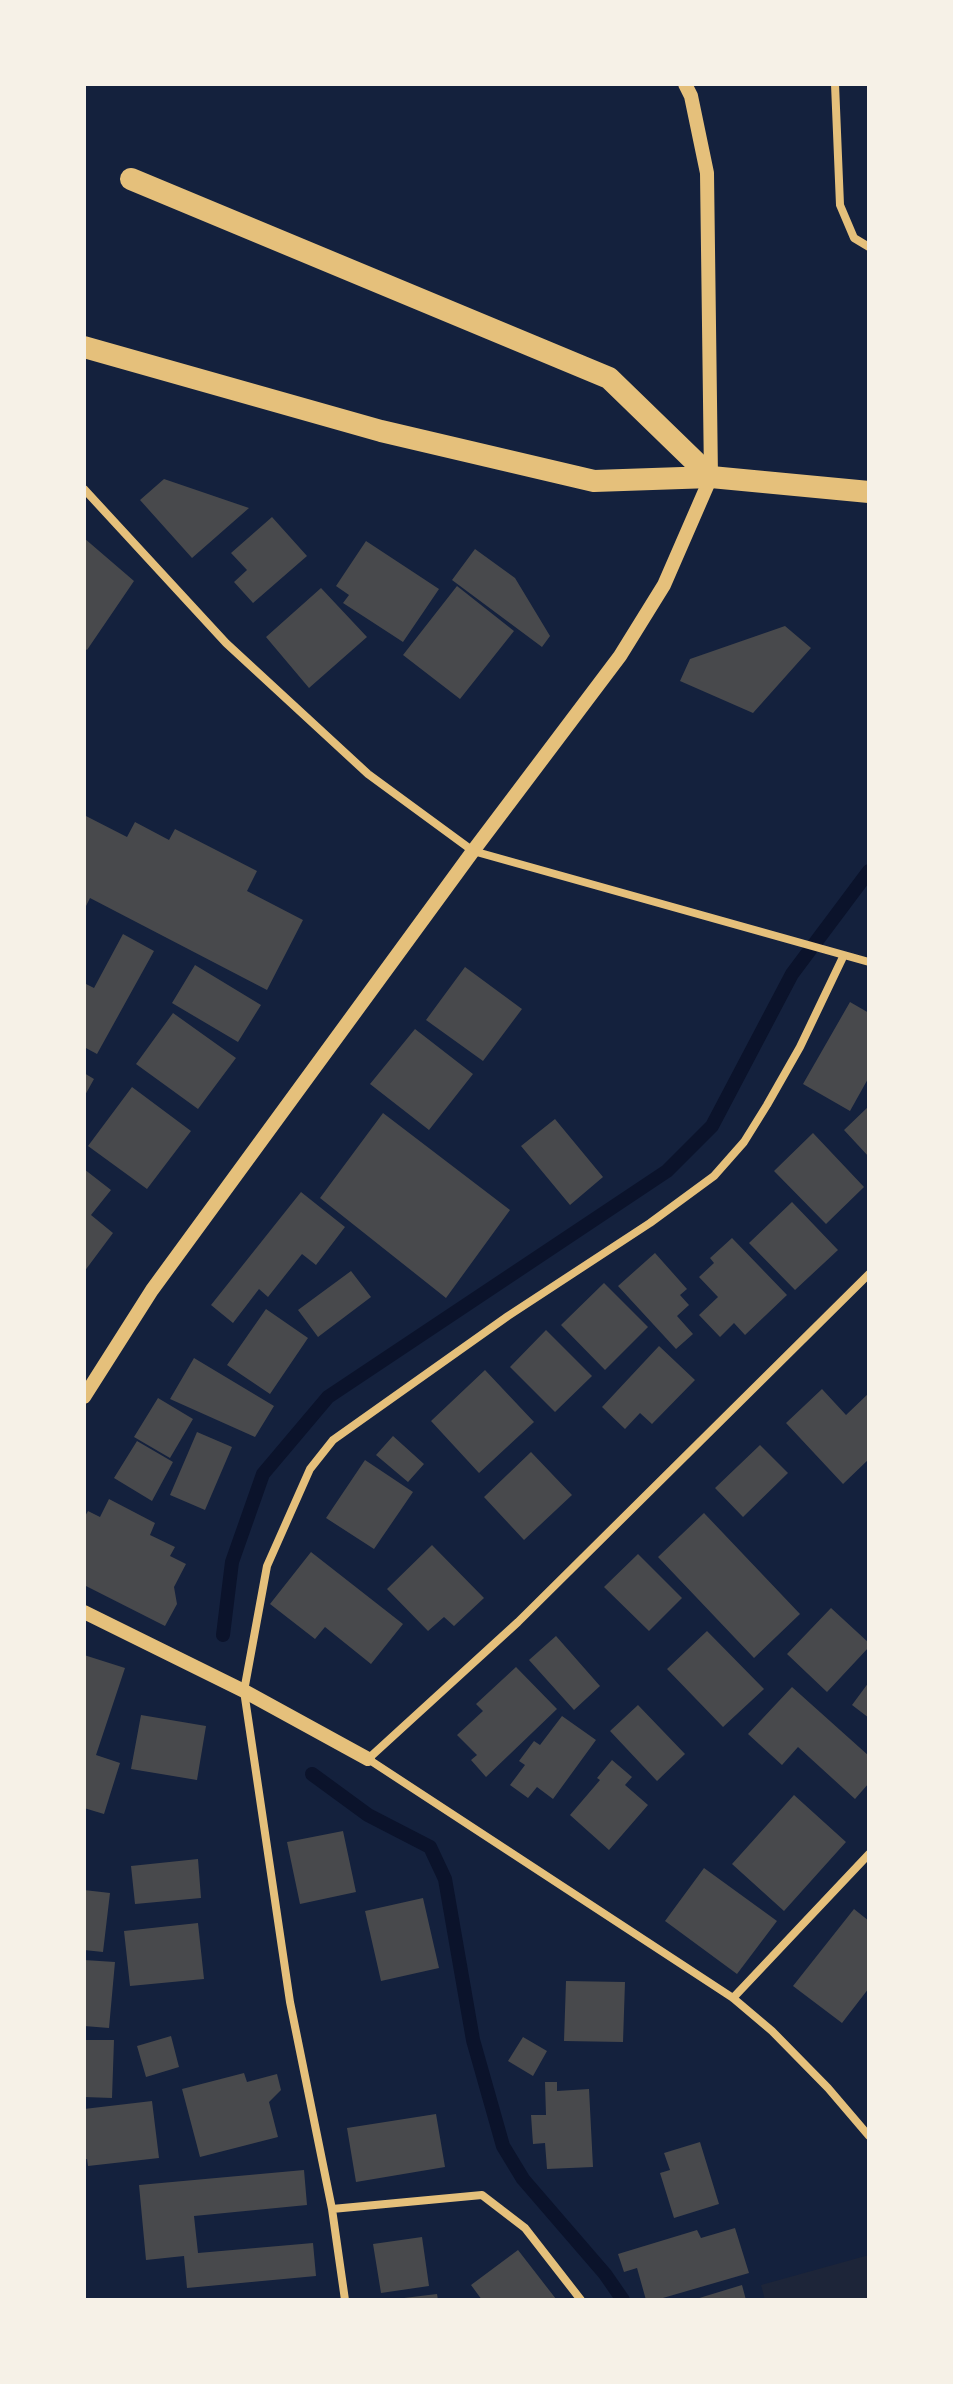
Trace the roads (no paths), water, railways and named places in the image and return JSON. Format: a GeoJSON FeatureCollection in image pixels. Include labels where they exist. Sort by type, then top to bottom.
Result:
{"type":"FeatureCollection","features":[{"type":"Feature","properties":{"kind":"highway"},"geometry":{"type":"LineString","coordinates":[[131,179],[609,378],[711,477]]}},
{"type":"Feature","properties":{"kind":"highway"},"geometry":{"type":"LineString","coordinates":[[84,347],[381,431],[594,481],[711,477],[869,492]]}},
{"type":"Feature","properties":{"kind":"street"},"geometry":{"type":"LineString","coordinates":[[84,1397],[161,1278],[473,851],[620,656],[664,585],[711,477],[707,173],[691,96],[685,84]]}},
{"type":"Feature","properties":{"kind":"street"},"geometry":{"type":"LineString","coordinates":[[835,84],[840,205],[854,238],[869,247]]}},
{"type":"Feature","properties":{"kind":"street"},"geometry":{"type":"LineString","coordinates":[[84,489],[226,643],[368,774],[473,851],[869,962]]}},
{"type":"Feature","properties":{"kind":"street"},"geometry":{"type":"LineString","coordinates":[[345,2300],[332,2209],[290,2002],[244,1691],[267,1566],[310,1469],[333,1440],[714,1176],[744,1142],[767,1105],[800,1047],[843,957]]}},
{"type":"Feature","properties":{"kind":"street"},"geometry":{"type":"LineString","coordinates":[[368,1759],[518,1622],[869,1274]]}},
{"type":"Feature","properties":{"kind":"street"},"geometry":{"type":"LineString","coordinates":[[84,1612],[244,1691],[368,1759],[733,1998],[772,2031],[828,2088],[869,2136]]}},
{"type":"Feature","properties":{"kind":"street"},"geometry":{"type":"LineString","coordinates":[[733,1998],[869,1854]]}},
{"type":"Feature","properties":{"kind":"street"},"geometry":{"type":"LineString","coordinates":[[332,2209],[482,2195],[525,2228],[581,2300]]}},
{"type":"Feature","properties":{"kind":"waterway"},"geometry":{"type":"LineString","coordinates":[[223,1635],[232,1562],[263,1474],[328,1397],[667,1171],[712,1126],[792,974],[869,871]]}},
{"type":"Feature","properties":{"kind":"waterway"},"geometry":{"type":"LineString","coordinates":[[312,1774],[368,1815],[430,1847],[445,1879],[473,2040],[503,2146],[523,2179],[605,2274],[623,2300]]}}]}
